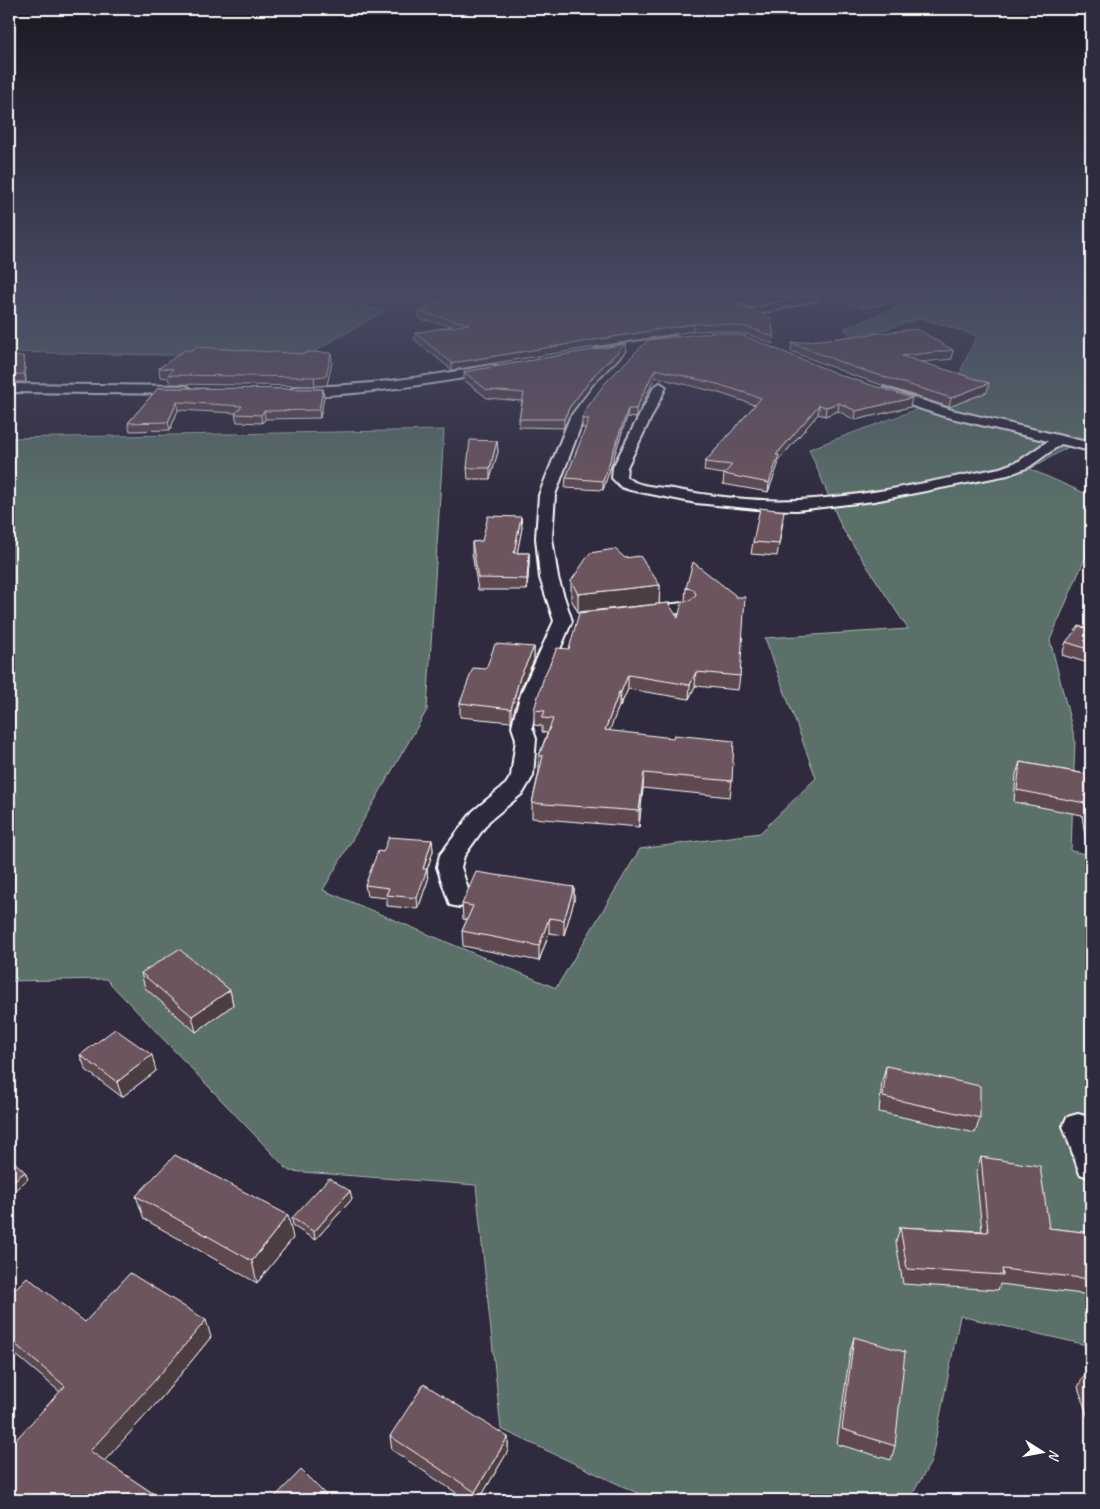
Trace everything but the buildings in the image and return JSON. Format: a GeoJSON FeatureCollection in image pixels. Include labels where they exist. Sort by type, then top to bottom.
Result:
{"type":"FeatureCollection","features":[{"type":"Feature","properties":{"kind":"street"},"geometry":{"type":"LineString","coordinates":[[282,391],[316,392],[369,388],[501,367]]}},
{"type":"Feature","properties":{"kind":"street"},"geometry":{"type":"LineString","coordinates":[[459,899],[449,867],[452,855],[481,816],[515,788],[522,776],[526,739],[522,727],[524,717],[532,691],[563,621],[549,578],[544,538],[547,495],[576,417],[600,386],[619,367]]}},
{"type":"Feature","properties":{"kind":"street"},"geometry":{"type":"LineString","coordinates":[[660,387],[638,435],[620,467],[619,478],[626,484],[635,487],[696,498],[796,505],[874,496],[1003,472],[1024,464],[1058,440]]}},
{"type":"Feature","properties":{"kind":"street"},"geometry":{"type":"LineString","coordinates":[[9,388],[203,391]]}},
{"type":"Feature","properties":{"kind":"street"},"geometry":{"type":"LineString","coordinates":[[874,389],[948,413],[1058,440],[1091,446]]}},
{"type":"Feature","properties":{"kind":"street"},"geometry":{"type":"LineString","coordinates":[[628,614],[684,608]]}},
{"type":"Feature","properties":{"kind":"street"},"geometry":{"type":"LineString","coordinates":[[563,621],[582,619]]}},
{"type":"Feature","properties":{"kind":"street"},"geometry":{"type":"LineString","coordinates":[[1078,1126],[1091,1165]]}},
{"type":"Feature","properties":{"kind":"green space"},"geometry":{"type":"Polygon","coordinates":[[[1091,367],[1091,434],[1030,469],[1091,496],[1091,544],[1050,640],[1075,740],[1071,851],[1091,855],[1091,1346],[960,1316],[931,1462],[909,1500],[652,1500],[501,1429],[476,1185],[289,1171],[106,979],[9,981],[9,438],[444,430],[427,710],[323,890],[556,988],[640,849],[760,833],[816,778],[765,638],[908,629],[842,528],[809,449],[953,396],[962,368],[1091,367]]]}}]}
